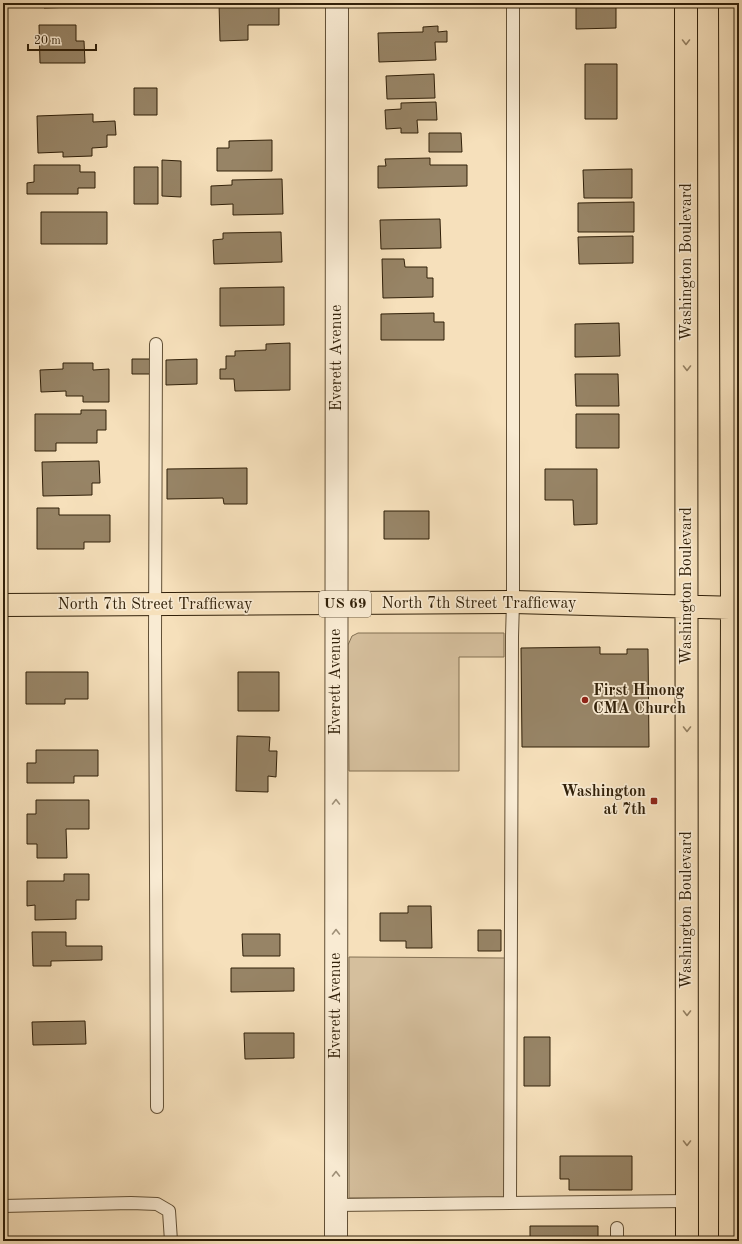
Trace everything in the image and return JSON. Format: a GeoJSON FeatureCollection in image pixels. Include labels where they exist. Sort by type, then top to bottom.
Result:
{"type":"FeatureCollection","features":[{"type":"Feature","properties":{"kind":"main road","name":"Washington Boulevard"},"geometry":{"type":"LineString","coordinates":[[686,3],[687,1241]]}},
{"type":"Feature","properties":{"kind":"main road"},"geometry":{"type":"LineString","coordinates":[[730,3],[735,608],[735,1206],[730,1241]]}},
{"type":"Feature","properties":{"kind":"main road","name":"North 7th Street Trafficway"},"geometry":{"type":"LineString","coordinates":[[3,605],[514,602],[735,608]]}},
{"type":"Feature","properties":{"kind":"street","name":"Everett Avenue"},"geometry":{"type":"LineString","coordinates":[[336,1241],[337,3]]}},
{"type":"Feature","properties":{"kind":"lane"},"geometry":{"type":"LineString","coordinates":[[510,1203],[512,646],[514,602],[513,3]]}},
{"type":"Feature","properties":{"kind":"lane"},"geometry":{"type":"LineString","coordinates":[[156,344],[155,605],[157,1108]]}},
{"type":"Feature","properties":{"kind":"lane"},"geometry":{"type":"LineString","coordinates":[[336,1205],[687,1201]]}},
{"type":"Feature","properties":{"kind":"lane"},"geometry":{"type":"LineString","coordinates":[[3,1206],[131,1203],[157,1204],[169,1211],[171,1241]]}},
{"type":"Feature","properties":{"kind":"lane"},"geometry":{"type":"LineString","coordinates":[[617,1228],[617,1241]]}},
{"type":"Feature","properties":{"kind":"shaded area"},"geometry":{"type":"Polygon","coordinates":[[[358,633],[504,633],[504,657],[459,657],[459,771],[349,771],[348,645],[352,636],[358,633]]]}},
{"type":"Feature","properties":{"kind":"shaded area"},"geometry":{"type":"Polygon","coordinates":[[[349,957],[506,958],[507,1198],[349,1198],[349,957]]]}},
{"type":"Feature","properties":{"kind":"building"},"geometry":{"type":"Polygon","coordinates":[[[44,3],[75,3],[75,7],[44,8],[44,3]]]}},
{"type":"Feature","properties":{"kind":"building"},"geometry":{"type":"Polygon","coordinates":[[[219,3],[279,3],[279,25],[248,25],[248,40],[220,41],[219,3]]]}},
{"type":"Feature","properties":{"kind":"building"},"geometry":{"type":"Polygon","coordinates":[[[576,3],[623,3],[616,4],[616,28],[576,29],[576,3]]]}},
{"type":"Feature","properties":{"kind":"building"},"geometry":{"type":"Polygon","coordinates":[[[39,25],[76,25],[76,41],[84,41],[85,63],[40,63],[39,25]]]}},
{"type":"Feature","properties":{"kind":"building"},"geometry":{"type":"Polygon","coordinates":[[[438,26],[438,32],[447,31],[447,42],[435,42],[436,60],[379,62],[378,33],[423,32],[423,27],[438,26]]]}},
{"type":"Feature","properties":{"kind":"building"},"geometry":{"type":"Polygon","coordinates":[[[585,64],[617,64],[617,119],[585,119],[585,64]]]}},
{"type":"Feature","properties":{"kind":"building"},"geometry":{"type":"Polygon","coordinates":[[[434,74],[435,98],[387,99],[386,76],[434,74]]]}},
{"type":"Feature","properties":{"kind":"building"},"geometry":{"type":"Polygon","coordinates":[[[134,88],[157,88],[157,115],[134,115],[134,88]]]}},
{"type":"Feature","properties":{"kind":"building"},"geometry":{"type":"Polygon","coordinates":[[[436,102],[437,120],[417,120],[418,133],[401,133],[401,128],[386,129],[385,110],[401,109],[401,103],[436,102]]]}},
{"type":"Feature","properties":{"kind":"building"},"geometry":{"type":"Polygon","coordinates":[[[93,114],[93,122],[115,121],[116,135],[107,135],[107,147],[92,148],[92,156],[63,157],[63,152],[38,153],[37,116],[93,114]]]}},
{"type":"Feature","properties":{"kind":"building"},"geometry":{"type":"Polygon","coordinates":[[[429,133],[461,133],[462,152],[429,152],[429,133]]]}},
{"type":"Feature","properties":{"kind":"building"},"geometry":{"type":"Polygon","coordinates":[[[272,140],[272,171],[217,171],[217,148],[229,148],[229,141],[272,140]]]}},
{"type":"Feature","properties":{"kind":"building"},"geometry":{"type":"Polygon","coordinates":[[[430,158],[430,165],[467,165],[467,186],[378,188],[378,166],[386,166],[385,159],[430,158]]]}},
{"type":"Feature","properties":{"kind":"building"},"geometry":{"type":"Polygon","coordinates":[[[162,160],[181,161],[181,197],[162,196],[162,160]]]}},
{"type":"Feature","properties":{"kind":"building"},"geometry":{"type":"Polygon","coordinates":[[[34,165],[80,165],[80,172],[95,172],[95,188],[78,188],[78,194],[27,194],[27,183],[34,182],[34,165]]]}},
{"type":"Feature","properties":{"kind":"building"},"geometry":{"type":"Polygon","coordinates":[[[134,167],[158,167],[158,204],[134,204],[134,167]]]}},
{"type":"Feature","properties":{"kind":"building"},"geometry":{"type":"Polygon","coordinates":[[[632,169],[632,198],[584,198],[583,170],[632,169]]]}},
{"type":"Feature","properties":{"kind":"building"},"geometry":{"type":"Polygon","coordinates":[[[282,179],[283,214],[233,215],[233,204],[211,205],[211,186],[232,185],[232,180],[282,179]]]}},
{"type":"Feature","properties":{"kind":"building"},"geometry":{"type":"Polygon","coordinates":[[[634,202],[634,232],[578,232],[578,203],[634,202]]]}},
{"type":"Feature","properties":{"kind":"building"},"geometry":{"type":"Polygon","coordinates":[[[41,212],[107,212],[107,244],[41,244],[41,212]]]}},
{"type":"Feature","properties":{"kind":"building"},"geometry":{"type":"Polygon","coordinates":[[[440,219],[441,248],[381,249],[380,220],[440,219]]]}},
{"type":"Feature","properties":{"kind":"building"},"geometry":{"type":"Polygon","coordinates":[[[281,232],[282,262],[214,264],[213,240],[223,239],[223,233],[281,232]]]}},
{"type":"Feature","properties":{"kind":"building"},"geometry":{"type":"Polygon","coordinates":[[[633,236],[633,263],[579,264],[578,237],[633,236]]]}},
{"type":"Feature","properties":{"kind":"building"},"geometry":{"type":"Polygon","coordinates":[[[382,259],[404,259],[405,267],[427,267],[427,278],[433,278],[433,297],[383,298],[382,259]]]}},
{"type":"Feature","properties":{"kind":"building"},"geometry":{"type":"Polygon","coordinates":[[[284,287],[284,325],[220,326],[220,288],[284,287]]]}},
{"type":"Feature","properties":{"kind":"building"},"geometry":{"type":"Polygon","coordinates":[[[434,313],[434,322],[444,322],[444,340],[381,340],[381,314],[434,313]]]}},
{"type":"Feature","properties":{"kind":"building"},"geometry":{"type":"Polygon","coordinates":[[[619,323],[620,356],[575,357],[575,324],[619,323]]]}},
{"type":"Feature","properties":{"kind":"building"},"geometry":{"type":"Polygon","coordinates":[[[290,343],[290,390],[235,391],[234,379],[220,379],[220,369],[226,369],[226,356],[235,356],[235,351],[266,350],[266,344],[290,343]]]}},
{"type":"Feature","properties":{"kind":"building"},"geometry":{"type":"Polygon","coordinates":[[[132,359],[151,359],[151,374],[132,374],[132,359]]]}},
{"type":"Feature","properties":{"kind":"building"},"geometry":{"type":"Polygon","coordinates":[[[197,359],[197,384],[166,385],[166,360],[197,359]]]}},
{"type":"Feature","properties":{"kind":"building"},"geometry":{"type":"Polygon","coordinates":[[[63,363],[93,363],[93,370],[109,369],[109,402],[83,402],[83,396],[66,396],[66,391],[41,392],[40,370],[63,369],[63,363]]]}},
{"type":"Feature","properties":{"kind":"building"},"geometry":{"type":"Polygon","coordinates":[[[575,374],[618,374],[619,406],[576,406],[575,374]]]}},
{"type":"Feature","properties":{"kind":"building"},"geometry":{"type":"Polygon","coordinates":[[[81,410],[106,410],[106,430],[97,430],[97,443],[56,443],[56,451],[35,451],[35,414],[81,414],[81,410]]]}},
{"type":"Feature","properties":{"kind":"building"},"geometry":{"type":"Polygon","coordinates":[[[576,414],[619,414],[619,448],[576,448],[576,414]]]}},
{"type":"Feature","properties":{"kind":"building"},"geometry":{"type":"Polygon","coordinates":[[[99,461],[100,483],[92,483],[92,495],[43,496],[42,462],[99,461]]]}},
{"type":"Feature","properties":{"kind":"building"},"geometry":{"type":"Polygon","coordinates":[[[247,468],[247,504],[224,504],[223,498],[167,499],[167,469],[247,468]]]}},
{"type":"Feature","properties":{"kind":"building"},"geometry":{"type":"Polygon","coordinates":[[[545,469],[597,469],[597,524],[574,525],[573,500],[545,500],[545,469]]]}},
{"type":"Feature","properties":{"kind":"building"},"geometry":{"type":"Polygon","coordinates":[[[37,508],[59,508],[59,515],[110,515],[110,542],[84,542],[84,549],[37,549],[37,508]]]}},
{"type":"Feature","properties":{"kind":"building"},"geometry":{"type":"Polygon","coordinates":[[[384,511],[429,511],[429,539],[384,539],[384,511]]]}},
{"type":"Feature","properties":{"kind":"building","name":"First Hmong CMA Church"},"geometry":{"type":"Polygon","coordinates":[[[600,647],[600,654],[627,654],[627,649],[648,649],[649,747],[522,747],[521,648],[600,647]]]}},
{"type":"Feature","properties":{"kind":"building"},"geometry":{"type":"Polygon","coordinates":[[[26,672],[88,672],[88,699],[65,699],[65,704],[26,704],[26,672]]]}},
{"type":"Feature","properties":{"kind":"building"},"geometry":{"type":"Polygon","coordinates":[[[238,672],[279,672],[279,711],[238,711],[238,672]]]}},
{"type":"Feature","properties":{"kind":"building"},"geometry":{"type":"Polygon","coordinates":[[[237,736],[270,737],[269,751],[277,751],[276,777],[268,776],[268,792],[236,791],[237,736]]]}},
{"type":"Feature","properties":{"kind":"building"},"geometry":{"type":"Polygon","coordinates":[[[36,750],[98,750],[98,776],[74,776],[74,783],[27,783],[27,763],[36,763],[36,750]]]}},
{"type":"Feature","properties":{"kind":"building"},"geometry":{"type":"Polygon","coordinates":[[[36,800],[89,800],[89,829],[66,829],[67,858],[37,858],[37,844],[27,844],[27,814],[36,814],[36,800]]]}},
{"type":"Feature","properties":{"kind":"building"},"geometry":{"type":"Polygon","coordinates":[[[64,874],[89,874],[89,900],[76,900],[76,919],[35,920],[35,905],[27,906],[27,881],[64,881],[64,874]]]}},
{"type":"Feature","properties":{"kind":"building"},"geometry":{"type":"Polygon","coordinates":[[[408,906],[431,906],[432,948],[406,948],[406,941],[380,941],[380,913],[408,913],[408,906]]]}},
{"type":"Feature","properties":{"kind":"building"},"geometry":{"type":"Polygon","coordinates":[[[478,930],[501,930],[501,951],[478,951],[478,930]]]}},
{"type":"Feature","properties":{"kind":"building"},"geometry":{"type":"Polygon","coordinates":[[[32,932],[66,932],[66,946],[102,946],[102,960],[51,961],[51,966],[33,966],[32,932]]]}},
{"type":"Feature","properties":{"kind":"building"},"geometry":{"type":"Polygon","coordinates":[[[242,934],[280,934],[280,956],[243,956],[242,934]]]}},
{"type":"Feature","properties":{"kind":"building"},"geometry":{"type":"Polygon","coordinates":[[[231,968],[294,968],[294,991],[231,992],[231,968]]]}},
{"type":"Feature","properties":{"kind":"building"},"geometry":{"type":"Polygon","coordinates":[[[85,1021],[86,1044],[33,1045],[32,1022],[85,1021]]]}},
{"type":"Feature","properties":{"kind":"building"},"geometry":{"type":"Polygon","coordinates":[[[244,1033],[294,1033],[294,1058],[245,1059],[244,1033]]]}},
{"type":"Feature","properties":{"kind":"building"},"geometry":{"type":"Polygon","coordinates":[[[524,1037],[550,1037],[550,1086],[524,1086],[524,1037]]]}},
{"type":"Feature","properties":{"kind":"building"},"geometry":{"type":"Polygon","coordinates":[[[560,1156],[632,1156],[632,1190],[569,1190],[569,1179],[560,1179],[560,1156]]]}},
{"type":"Feature","properties":{"kind":"building"},"geometry":{"type":"Polygon","coordinates":[[[530,1226],[598,1226],[598,1241],[530,1241],[530,1226]]]}},
{"type":"Feature","properties":{"kind":"place","name":"First Hmong CMA Church"},"geometry":{"type":"Point","coordinates":[585,700]}},
{"type":"Feature","properties":{"kind":"place","name":"Washington at 7th"},"geometry":{"type":"Point","coordinates":[654,801]}}]}
